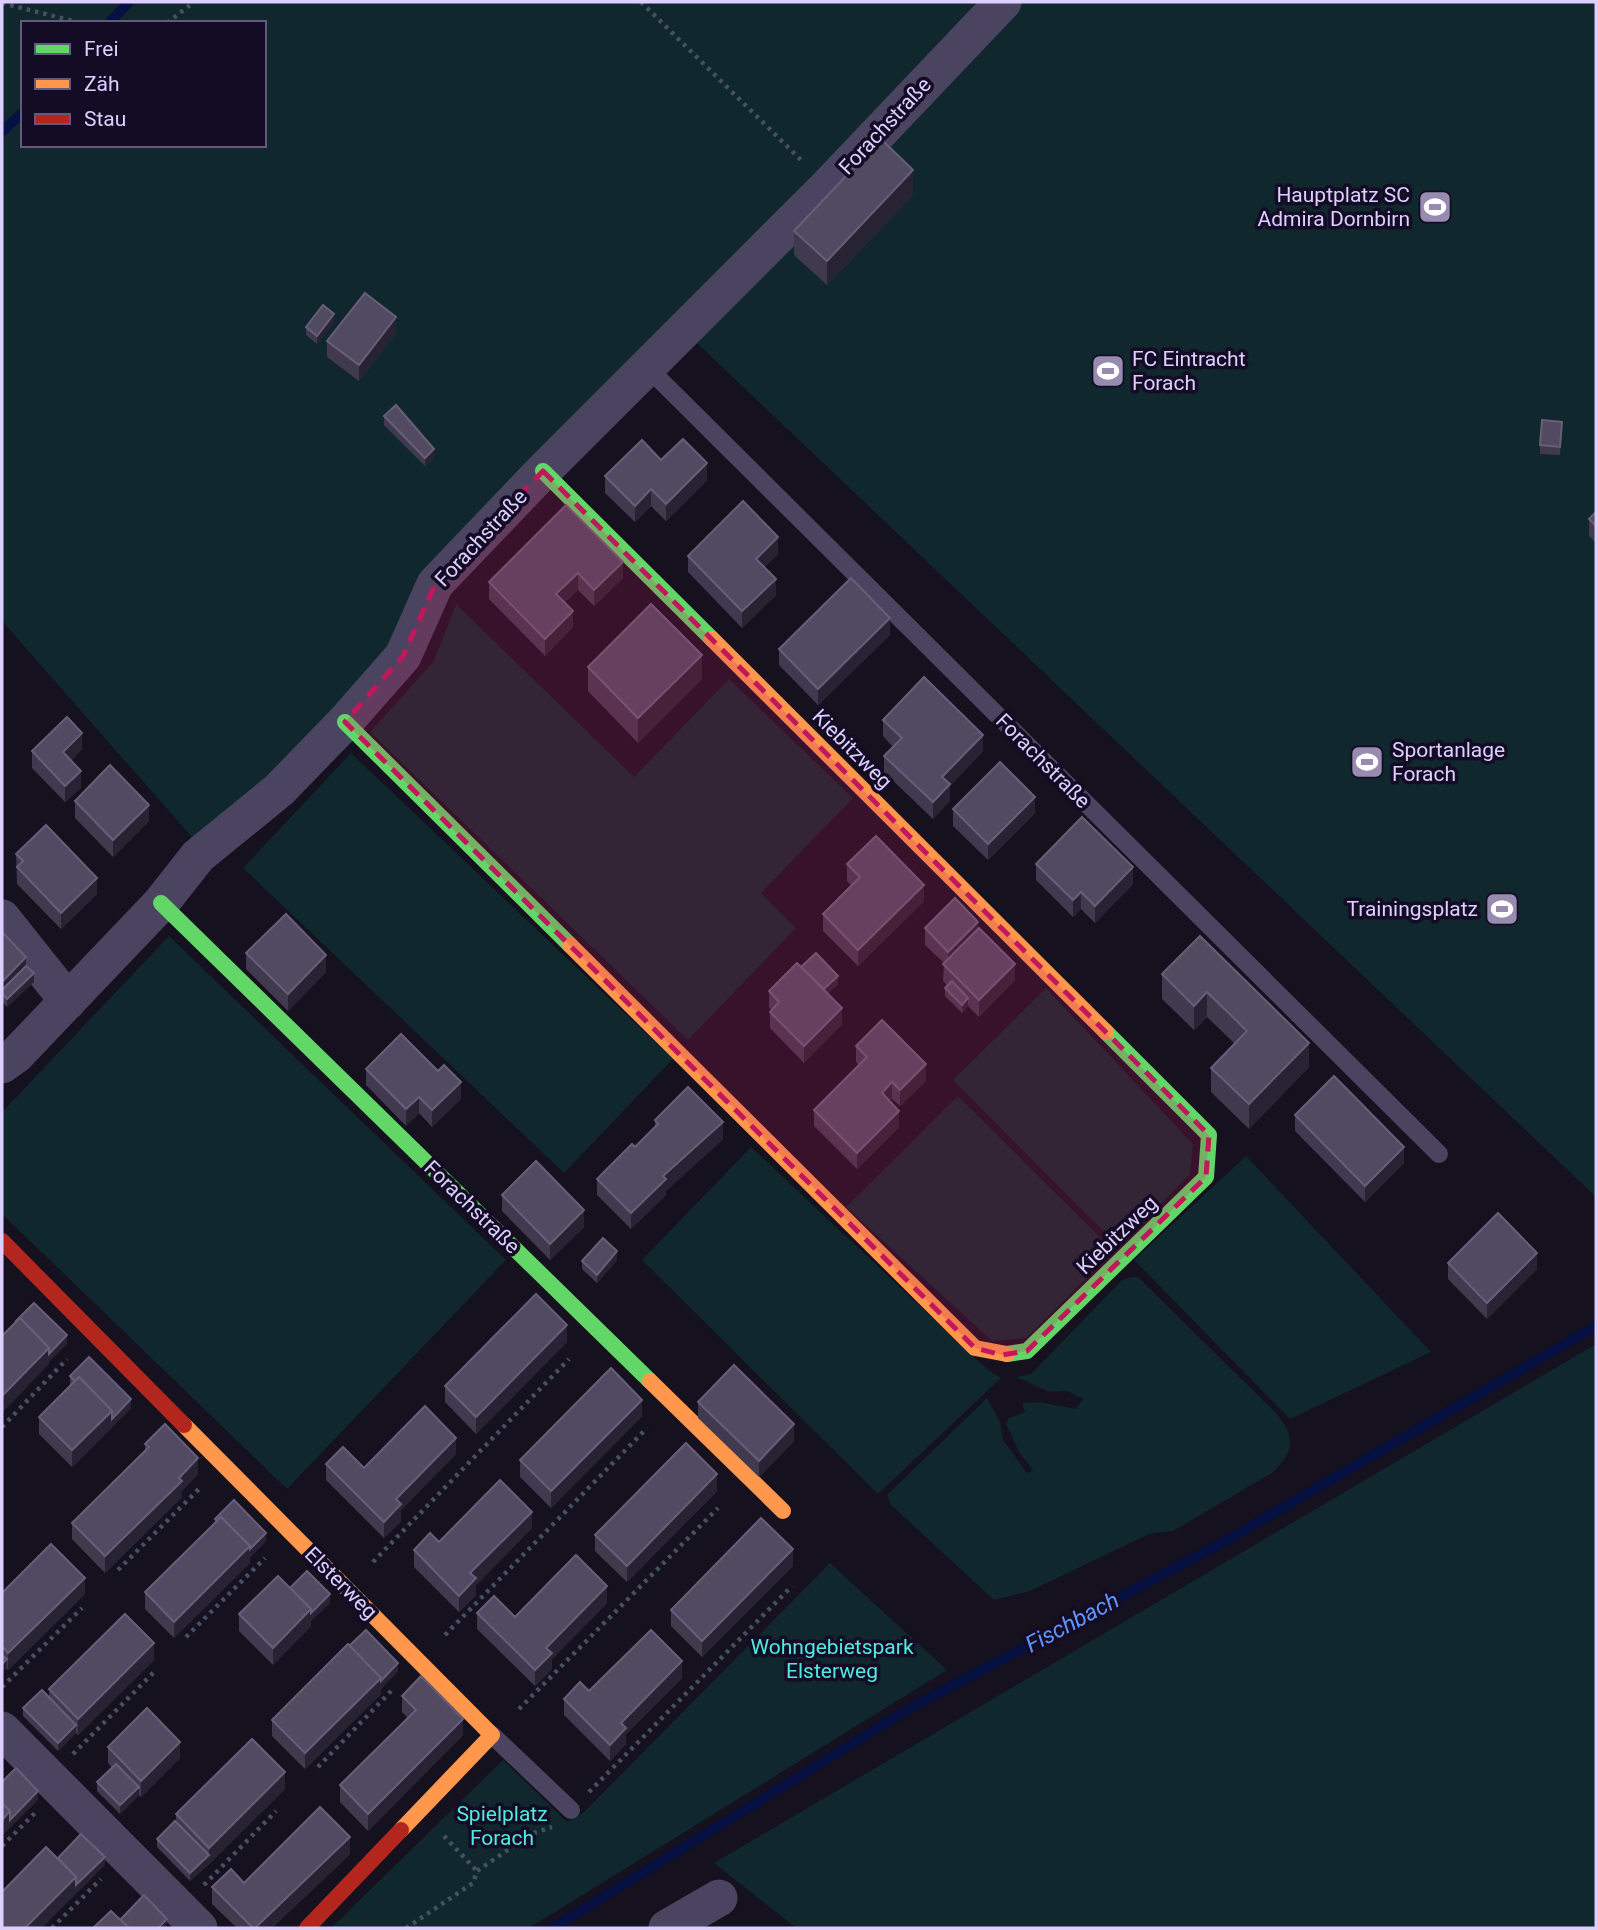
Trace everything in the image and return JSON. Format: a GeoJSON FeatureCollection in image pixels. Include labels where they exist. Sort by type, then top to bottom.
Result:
{"type":"FeatureCollection","features":[{"type":"Feature","properties":{"kind":"street","name":"Forachstraße"},"geometry":{"type":"LineString","coordinates":[[2,1065],[16,1055],[161,903],[198,856],[279,790],[345,722],[403,656],[435,584],[543,471],[828,186],[1003,2]]}},
{"type":"Feature","properties":{"kind":"street","name":"Kiebitzweg"},"geometry":{"type":"LineString","coordinates":[[345,722],[975,1348],[1002,1355],[1027,1351],[1206,1177],[1209,1135],[543,471]]}},
{"type":"Feature","properties":{"kind":"street","name":"Forachstraße"},"geometry":{"type":"LineString","coordinates":[[161,903],[783,1511]]}},
{"type":"Feature","properties":{"kind":"street"},"geometry":{"type":"LineString","coordinates":[[2,918],[68,1001]]}},
{"type":"Feature","properties":{"kind":"street","name":"Elsterweg"},"geometry":{"type":"LineString","coordinates":[[2,1241],[492,1735]]}},
{"type":"Feature","properties":{"kind":"street"},"geometry":{"type":"LineString","coordinates":[[2,1730],[190,1919]]}},
{"type":"Feature","properties":{"kind":"street"},"geometry":{"type":"LineString","coordinates":[[307,1928],[492,1735]]}},
{"type":"Feature","properties":{"kind":"street"},"geometry":{"type":"LineString","coordinates":[[667,1928],[719,1898]]}},
{"type":"Feature","properties":{"kind":"lane","name":"Forachstraße"},"geometry":{"type":"LineString","coordinates":[[646,367],[1439,1154]]}},
{"type":"Feature","properties":{"kind":"lane"},"geometry":{"type":"LineString","coordinates":[[492,1735],[571,1810]]}},
{"type":"Feature","properties":{"kind":"path"},"geometry":{"type":"LineString","coordinates":[[170,21],[194,2]]}},
{"type":"Feature","properties":{"kind":"path"},"geometry":{"type":"LineString","coordinates":[[641,2],[828,186]]}},
{"type":"Feature","properties":{"kind":"path"},"geometry":{"type":"LineString","coordinates":[[2,3],[70,21]]}},
{"type":"Feature","properties":{"kind":"path"},"geometry":{"type":"LineString","coordinates":[[2,1427],[92,1332]]}},
{"type":"Feature","properties":{"kind":"path"},"geometry":{"type":"LineString","coordinates":[[347,1589],[569,1359]]}},
{"type":"Feature","properties":{"kind":"path"},"geometry":{"type":"LineString","coordinates":[[318,1767],[648,1428]]}},
{"type":"Feature","properties":{"kind":"path"},"geometry":{"type":"LineString","coordinates":[[118,1570],[223,1464]]}},
{"type":"Feature","properties":{"kind":"path"},"geometry":{"type":"LineString","coordinates":[[492,1735],[718,1508]]}},
{"type":"Feature","properties":{"kind":"path"},"geometry":{"type":"LineString","coordinates":[[186,1637],[290,1532]]}},
{"type":"Feature","properties":{"kind":"path"},"geometry":{"type":"LineString","coordinates":[[406,1928],[473,1883],[477,1871],[531,1834],[555,1826],[792,1586]]}},
{"type":"Feature","properties":{"kind":"path"},"geometry":{"type":"LineString","coordinates":[[2,1687],[82,1608]]}},
{"type":"Feature","properties":{"kind":"path"},"geometry":{"type":"LineString","coordinates":[[2,1846],[156,1670]]}},
{"type":"Feature","properties":{"kind":"path"},"geometry":{"type":"LineString","coordinates":[[190,1919],[276,1811]]}},
{"type":"Feature","properties":{"kind":"path"},"geometry":{"type":"LineString","coordinates":[[420,1811],[477,1871]]}},
{"type":"Feature","properties":{"kind":"path"},"geometry":{"type":"LineString","coordinates":[[52,1928],[125,1854]]}},
{"type":"Feature","properties":{"kind":"highlighted area"},"geometry":{"type":"Polygon","coordinates":[[[543,471],[1209,1135],[1206,1177],[1027,1351],[1002,1355],[975,1348],[345,722],[403,656],[435,584],[543,471]]]}},
{"type":"Feature","properties":{"kind":"green space"},"geometry":{"type":"Polygon","coordinates":[[[2,2],[1596,2],[1596,1197],[680,327],[394,657],[198,844],[2,621],[2,2]]]}},
{"type":"Feature","properties":{"kind":"green space"},"geometry":{"type":"Polygon","coordinates":[[[456,604],[634,777],[729,679],[853,798],[761,893],[796,928],[688,1040],[370,732],[434,661],[456,604]]]}},
{"type":"Feature","properties":{"kind":"green space"},"geometry":{"type":"Polygon","coordinates":[[[351,753],[673,1059],[564,1173],[243,868],[351,753]]]}},
{"type":"Feature","properties":{"kind":"green space"},"geometry":{"type":"Polygon","coordinates":[[[169,936],[506,1260],[287,1489],[2,1214],[2,1112],[169,936]]]}},
{"type":"Feature","properties":{"kind":"green space"},"geometry":{"type":"Polygon","coordinates":[[[1046,988],[1193,1144],[1190,1174],[1119,1247],[953,1080],[1046,988]]]}},
{"type":"Feature","properties":{"kind":"green space"},"geometry":{"type":"Polygon","coordinates":[[[958,1096],[1114,1251],[1026,1338],[992,1341],[846,1207],[958,1096]]]}},
{"type":"Feature","properties":{"kind":"green space"},"geometry":{"type":"Polygon","coordinates":[[[751,1147],[986,1368],[1001,1378],[878,1494],[642,1260],[751,1147]]]}},
{"type":"Feature","properties":{"kind":"green space"},"geometry":{"type":"Polygon","coordinates":[[[1246,1156],[1431,1352],[1290,1419],[1134,1260],[1246,1156]]]}},
{"type":"Feature","properties":{"kind":"green space"},"geometry":{"type":"Polygon","coordinates":[[[1138,1277],[1275,1412],[1289,1436],[1289,1450],[1272,1473],[1173,1531],[1149,1534],[1030,1591],[994,1600],[891,1505],[887,1495],[987,1398],[1000,1422],[1003,1440],[1027,1473],[1033,1470],[1019,1452],[1006,1424],[1009,1418],[1025,1412],[1022,1403],[1039,1402],[1076,1409],[1083,1399],[1067,1391],[1049,1392],[1016,1377],[1031,1374],[1122,1280],[1138,1277]]]}},
{"type":"Feature","properties":{"kind":"green space"},"geometry":{"type":"Polygon","coordinates":[[[1596,1344],[1596,1928],[796,1928],[714,1863],[1596,1344]]]}},
{"type":"Feature","properties":{"kind":"green space","name":"Wohngebietspark Elsterweg"},"geometry":{"type":"Polygon","coordinates":[[[830,1563],[947,1670],[529,1928],[331,1928],[503,1760],[567,1822],[584,1812],[830,1563]]]}},
{"type":"Feature","properties":{"kind":"building"},"geometry":{"type":"Polygon","coordinates":[[[881,139],[913,170],[827,261],[794,231],[881,139]]]}},
{"type":"Feature","properties":{"kind":"building"},"geometry":{"type":"Polygon","coordinates":[[[365,293],[396,317],[359,365],[327,341],[365,293]]]}},
{"type":"Feature","properties":{"kind":"building"},"geometry":{"type":"Polygon","coordinates":[[[323,305],[334,314],[317,336],[306,327],[323,305]]]}},
{"type":"Feature","properties":{"kind":"building"},"geometry":{"type":"Polygon","coordinates":[[[396,405],[434,449],[425,458],[384,416],[396,405]]]}},
{"type":"Feature","properties":{"kind":"building"},"geometry":{"type":"Polygon","coordinates":[[[1542,420],[1562,422],[1560,447],[1540,445],[1542,420]]]}},
{"type":"Feature","properties":{"kind":"building"},"geometry":{"type":"Polygon","coordinates":[[[683,439],[707,463],[666,504],[651,489],[635,506],[605,476],[642,440],[661,460],[683,439]]]}},
{"type":"Feature","properties":{"kind":"building"},"geometry":{"type":"Polygon","coordinates":[[[743,501],[778,537],[756,559],[776,579],[742,611],[688,556],[743,501]]]}},
{"type":"Feature","properties":{"kind":"building"},"geometry":{"type":"Polygon","coordinates":[[[566,505],[623,562],[594,590],[578,573],[556,594],[573,611],[545,639],[489,582],[566,505]]]}},
{"type":"Feature","properties":{"kind":"building"},"geometry":{"type":"Polygon","coordinates":[[[1596,512],[1596,526],[1589,519],[1596,512]]]}},
{"type":"Feature","properties":{"kind":"building"},"geometry":{"type":"Polygon","coordinates":[[[851,578],[890,618],[818,689],[779,649],[851,578]]]}},
{"type":"Feature","properties":{"kind":"building"},"geometry":{"type":"Polygon","coordinates":[[[651,604],[702,655],[638,718],[588,667],[651,604]]]}},
{"type":"Feature","properties":{"kind":"building"},"geometry":{"type":"Polygon","coordinates":[[[924,677],[983,735],[942,777],[950,784],[933,802],[884,756],[902,738],[883,720],[924,677]]]}},
{"type":"Feature","properties":{"kind":"building"},"geometry":{"type":"Polygon","coordinates":[[[67,717],[82,733],[63,752],[81,771],[65,786],[32,751],[67,717]]]}},
{"type":"Feature","properties":{"kind":"building"},"geometry":{"type":"Polygon","coordinates":[[[1000,762],[1035,797],[988,844],[953,809],[1000,762]]]}},
{"type":"Feature","properties":{"kind":"building"},"geometry":{"type":"Polygon","coordinates":[[[110,765],[149,805],[113,840],[75,801],[110,765]]]}},
{"type":"Feature","properties":{"kind":"building"},"geometry":{"type":"Polygon","coordinates":[[[1082,817],[1133,867],[1095,906],[1081,892],[1073,900],[1036,864],[1082,817]]]}},
{"type":"Feature","properties":{"kind":"building"},"geometry":{"type":"Polygon","coordinates":[[[46,825],[97,878],[61,913],[17,867],[23,861],[16,854],[46,825]]]}},
{"type":"Feature","properties":{"kind":"building"},"geometry":{"type":"Polygon","coordinates":[[[876,836],[924,885],[858,950],[823,914],[860,877],[847,864],[876,836]]]}},
{"type":"Feature","properties":{"kind":"building"},"geometry":{"type":"Polygon","coordinates":[[[955,898],[978,922],[948,952],[925,928],[955,898]]]}},
{"type":"Feature","properties":{"kind":"building"},"geometry":{"type":"Polygon","coordinates":[[[286,914],[326,955],[288,994],[246,953],[286,914]]]}},
{"type":"Feature","properties":{"kind":"building"},"geometry":{"type":"Polygon","coordinates":[[[979,928],[1015,964],[979,1000],[943,964],[979,928]]]}},
{"type":"Feature","properties":{"kind":"building"},"geometry":{"type":"Polygon","coordinates":[[[2,932],[26,957],[2,982],[2,932]]]}},
{"type":"Feature","properties":{"kind":"building"},"geometry":{"type":"Polygon","coordinates":[[[1200,936],[1309,1043],[1249,1104],[1211,1068],[1247,1031],[1207,992],[1194,1006],[1162,974],[1200,936]]]}},
{"type":"Feature","properties":{"kind":"building"},"geometry":{"type":"Polygon","coordinates":[[[816,953],[838,976],[824,989],[801,967],[816,953]]]}},
{"type":"Feature","properties":{"kind":"building"},"geometry":{"type":"Polygon","coordinates":[[[797,963],[842,1008],[804,1046],[770,1012],[779,1002],[769,991],[797,963]]]}},
{"type":"Feature","properties":{"kind":"building"},"geometry":{"type":"Polygon","coordinates":[[[26,966],[34,973],[7,999],[2,990],[26,966]]]}},
{"type":"Feature","properties":{"kind":"building"},"geometry":{"type":"Polygon","coordinates":[[[952,981],[968,998],[962,1005],[945,988],[952,981]]]}},
{"type":"Feature","properties":{"kind":"building"},"geometry":{"type":"Polygon","coordinates":[[[882,1020],[926,1064],[900,1090],[892,1082],[882,1093],[899,1111],[857,1153],[814,1110],[867,1057],[856,1046],[882,1020]]]}},
{"type":"Feature","properties":{"kind":"building"},"geometry":{"type":"Polygon","coordinates":[[[401,1034],[438,1071],[444,1065],[461,1082],[432,1110],[419,1097],[406,1109],[366,1069],[401,1034]]]}},
{"type":"Feature","properties":{"kind":"building"},"geometry":{"type":"Polygon","coordinates":[[[1334,1076],[1404,1147],[1365,1186],[1295,1115],[1334,1076]]]}},
{"type":"Feature","properties":{"kind":"building"},"geometry":{"type":"Polygon","coordinates":[[[688,1087],[723,1122],[663,1176],[666,1179],[631,1213],[597,1179],[632,1144],[635,1147],[658,1124],[655,1120],[688,1087]]]}},
{"type":"Feature","properties":{"kind":"building"},"geometry":{"type":"Polygon","coordinates":[[[536,1161],[584,1210],[550,1244],[502,1195],[536,1161]]]}},
{"type":"Feature","properties":{"kind":"building"},"geometry":{"type":"Polygon","coordinates":[[[1498,1213],[1537,1253],[1487,1303],[1448,1263],[1498,1213]]]}},
{"type":"Feature","properties":{"kind":"building"},"geometry":{"type":"Polygon","coordinates":[[[603,1238],[617,1251],[597,1275],[582,1261],[603,1238]]]}},
{"type":"Feature","properties":{"kind":"building"},"geometry":{"type":"Polygon","coordinates":[[[536,1294],[567,1325],[476,1417],[445,1386],[536,1294]]]}},
{"type":"Feature","properties":{"kind":"building"},"geometry":{"type":"Polygon","coordinates":[[[34,1303],[67,1335],[49,1354],[49,1348],[20,1318],[15,1322],[34,1303]]]}},
{"type":"Feature","properties":{"kind":"building"},"geometry":{"type":"Polygon","coordinates":[[[20,1318],[49,1348],[2,1396],[2,1336],[20,1318]]]}},
{"type":"Feature","properties":{"kind":"building"},"geometry":{"type":"Polygon","coordinates":[[[89,1357],[131,1399],[112,1419],[112,1411],[79,1377],[75,1382],[70,1376],[89,1357]]]}},
{"type":"Feature","properties":{"kind":"building"},"geometry":{"type":"Polygon","coordinates":[[[734,1365],[794,1424],[759,1461],[698,1402],[734,1365]]]}},
{"type":"Feature","properties":{"kind":"building"},"geometry":{"type":"Polygon","coordinates":[[[611,1368],[642,1400],[551,1491],[520,1460],[611,1368]]]}},
{"type":"Feature","properties":{"kind":"building"},"geometry":{"type":"Polygon","coordinates":[[[79,1377],[112,1411],[72,1450],[39,1417],[79,1377]]]}},
{"type":"Feature","properties":{"kind":"building"},"geometry":{"type":"Polygon","coordinates":[[[425,1406],[456,1438],[396,1499],[401,1504],[384,1522],[326,1464],[343,1447],[364,1468],[425,1406]]]}},
{"type":"Feature","properties":{"kind":"building"},"geometry":{"type":"Polygon","coordinates":[[[165,1424],[198,1458],[179,1478],[182,1481],[105,1556],[72,1523],[149,1447],[145,1444],[165,1424]]]}},
{"type":"Feature","properties":{"kind":"building"},"geometry":{"type":"Polygon","coordinates":[[[686,1443],[717,1474],[627,1566],[595,1535],[686,1443]]]}},
{"type":"Feature","properties":{"kind":"building"},"geometry":{"type":"Polygon","coordinates":[[[500,1480],[532,1512],[470,1573],[476,1578],[459,1596],[414,1550],[430,1533],[439,1542],[500,1480]]]}},
{"type":"Feature","properties":{"kind":"building"},"geometry":{"type":"Polygon","coordinates":[[[234,1500],[266,1533],[250,1549],[221,1517],[217,1521],[215,1519],[234,1500]]]}},
{"type":"Feature","properties":{"kind":"building"},"geometry":{"type":"Polygon","coordinates":[[[221,1517],[250,1546],[174,1622],[145,1592],[221,1517]]]}},
{"type":"Feature","properties":{"kind":"building"},"geometry":{"type":"Polygon","coordinates":[[[761,1518],[793,1549],[702,1641],[671,1610],[761,1518]]]}},
{"type":"Feature","properties":{"kind":"building"},"geometry":{"type":"Polygon","coordinates":[[[51,1544],[85,1578],[8,1653],[2,1646],[2,1593],[51,1544]]]}},
{"type":"Feature","properties":{"kind":"building"},"geometry":{"type":"Polygon","coordinates":[[[576,1555],[607,1586],[546,1648],[552,1653],[535,1670],[477,1613],[494,1596],[515,1617],[576,1555]]]}},
{"type":"Feature","properties":{"kind":"building"},"geometry":{"type":"Polygon","coordinates":[[[307,1571],[330,1594],[311,1613],[311,1609],[290,1588],[307,1571]]]}},
{"type":"Feature","properties":{"kind":"building"},"geometry":{"type":"Polygon","coordinates":[[[278,1576],[311,1609],[273,1648],[239,1614],[278,1576]]]}},
{"type":"Feature","properties":{"kind":"building"},"geometry":{"type":"Polygon","coordinates":[[[125,1614],[154,1643],[78,1719],[49,1689],[125,1614]]]}},
{"type":"Feature","properties":{"kind":"building"},"geometry":{"type":"Polygon","coordinates":[[[366,1630],[398,1663],[381,1681],[349,1646],[366,1630]]]}},
{"type":"Feature","properties":{"kind":"building"},"geometry":{"type":"Polygon","coordinates":[[[651,1630],[682,1661],[621,1723],[626,1728],[610,1745],[564,1699],[580,1682],[589,1691],[651,1630]]]}},
{"type":"Feature","properties":{"kind":"building"},"geometry":{"type":"Polygon","coordinates":[[[348,1644],[381,1678],[305,1753],[272,1720],[348,1644]]]}},
{"type":"Feature","properties":{"kind":"building"},"geometry":{"type":"Polygon","coordinates":[[[421,1676],[463,1719],[368,1814],[340,1785],[416,1710],[402,1696],[421,1676]]]}},
{"type":"Feature","properties":{"kind":"building"},"geometry":{"type":"Polygon","coordinates":[[[42,1690],[76,1725],[58,1743],[23,1708],[42,1690]]]}},
{"type":"Feature","properties":{"kind":"building"},"geometry":{"type":"Polygon","coordinates":[[[147,1708],[180,1742],[141,1781],[108,1747],[147,1708]]]}},
{"type":"Feature","properties":{"kind":"building"},"geometry":{"type":"Polygon","coordinates":[[[252,1739],[285,1772],[209,1848],[176,1814],[252,1739]]]}},
{"type":"Feature","properties":{"kind":"building"},"geometry":{"type":"Polygon","coordinates":[[[116,1764],[139,1787],[120,1805],[97,1782],[116,1764]]]}},
{"type":"Feature","properties":{"kind":"building"},"geometry":{"type":"Polygon","coordinates":[[[16,1768],[38,1791],[10,1820],[10,1811],[2,1803],[2,1782],[16,1768]]]}},
{"type":"Feature","properties":{"kind":"building"},"geometry":{"type":"Polygon","coordinates":[[[2,1803],[10,1811],[2,1820],[2,1803]]]}},
{"type":"Feature","properties":{"kind":"building"},"geometry":{"type":"Polygon","coordinates":[[[320,1807],[350,1837],[253,1928],[212,1887],[231,1869],[244,1883],[320,1807]]]}},
{"type":"Feature","properties":{"kind":"building"},"geometry":{"type":"Polygon","coordinates":[[[175,1821],[209,1855],[190,1873],[157,1839],[175,1821]]]}},
{"type":"Feature","properties":{"kind":"building"},"geometry":{"type":"Polygon","coordinates":[[[81,1834],[105,1857],[76,1885],[76,1877],[58,1858],[81,1834]]]}},
{"type":"Feature","properties":{"kind":"building"},"geometry":{"type":"Polygon","coordinates":[[[46,1847],[76,1877],[25,1928],[2,1928],[2,1892],[46,1847]]]}},
{"type":"Feature","properties":{"kind":"building"},"geometry":{"type":"Polygon","coordinates":[[[144,1895],[167,1919],[158,1928],[129,1928],[120,1920],[144,1895]]]}},
{"type":"Feature","properties":{"kind":"building"},"geometry":{"type":"Polygon","coordinates":[[[111,1911],[129,1928],[93,1928],[111,1911]]]}},
{"type":"Feature","properties":{"kind":"waterway"},"geometry":{"type":"LineString","coordinates":[[111,21],[129,2]]}},
{"type":"Feature","properties":{"kind":"waterway"},"geometry":{"type":"LineString","coordinates":[[2,132],[21,114]]}},
{"type":"Feature","properties":{"kind":"waterway","name":"Fischbach"},"geometry":{"type":"LineString","coordinates":[[553,1928],[912,1707],[1222,1543],[1596,1326]]}},
{"type":"Feature","properties":{"kind":"traffic: fast"},"geometry":{"type":"LineString","coordinates":[[543,471],[712,639]]}},
{"type":"Feature","properties":{"kind":"traffic: fast"},"geometry":{"type":"LineString","coordinates":[[345,722],[570,945]]}},
{"type":"Feature","properties":{"kind":"traffic: fast"},"geometry":{"type":"LineString","coordinates":[[161,903],[650,1381]]}},
{"type":"Feature","properties":{"kind":"traffic: fast"},"geometry":{"type":"LineString","coordinates":[[1007,1354],[1027,1351],[1206,1177],[1209,1135],[1106,1032]]}},
{"type":"Feature","properties":{"kind":"traffic: slow"},"geometry":{"type":"LineString","coordinates":[[712,639],[1106,1032]]}},
{"type":"Feature","properties":{"kind":"traffic: slow"},"geometry":{"type":"LineString","coordinates":[[570,945],[975,1348],[1007,1354]]}},
{"type":"Feature","properties":{"kind":"traffic: slow"},"geometry":{"type":"LineString","coordinates":[[650,1381],[783,1511]]}},
{"type":"Feature","properties":{"kind":"traffic: slow"},"geometry":{"type":"LineString","coordinates":[[184,1425],[492,1735],[401,1830]]}},
{"type":"Feature","properties":{"kind":"traffic: jam"},"geometry":{"type":"LineString","coordinates":[[2,1241],[184,1425]]}},
{"type":"Feature","properties":{"kind":"traffic: jam"},"geometry":{"type":"LineString","coordinates":[[307,1928],[401,1830]]}},
{"type":"Feature","properties":{"kind":"place","name":"Hauptplatz SC Admira Dornbirn"},"geometry":{"type":"Point","coordinates":[1435,207]}},
{"type":"Feature","properties":{"kind":"place","name":"FC Eintracht Forach"},"geometry":{"type":"Point","coordinates":[1108,371]}},
{"type":"Feature","properties":{"kind":"place","name":"Sportanlage Forach"},"geometry":{"type":"Point","coordinates":[1367,762]}},
{"type":"Feature","properties":{"kind":"place","name":"Trainingsplatz"},"geometry":{"type":"Point","coordinates":[1502,909]}},
{"type":"Feature","properties":{"kind":"park label","name":"Spielplatz Forach"},"geometry":{"type":"Point","coordinates":[502,1826]}}]}
